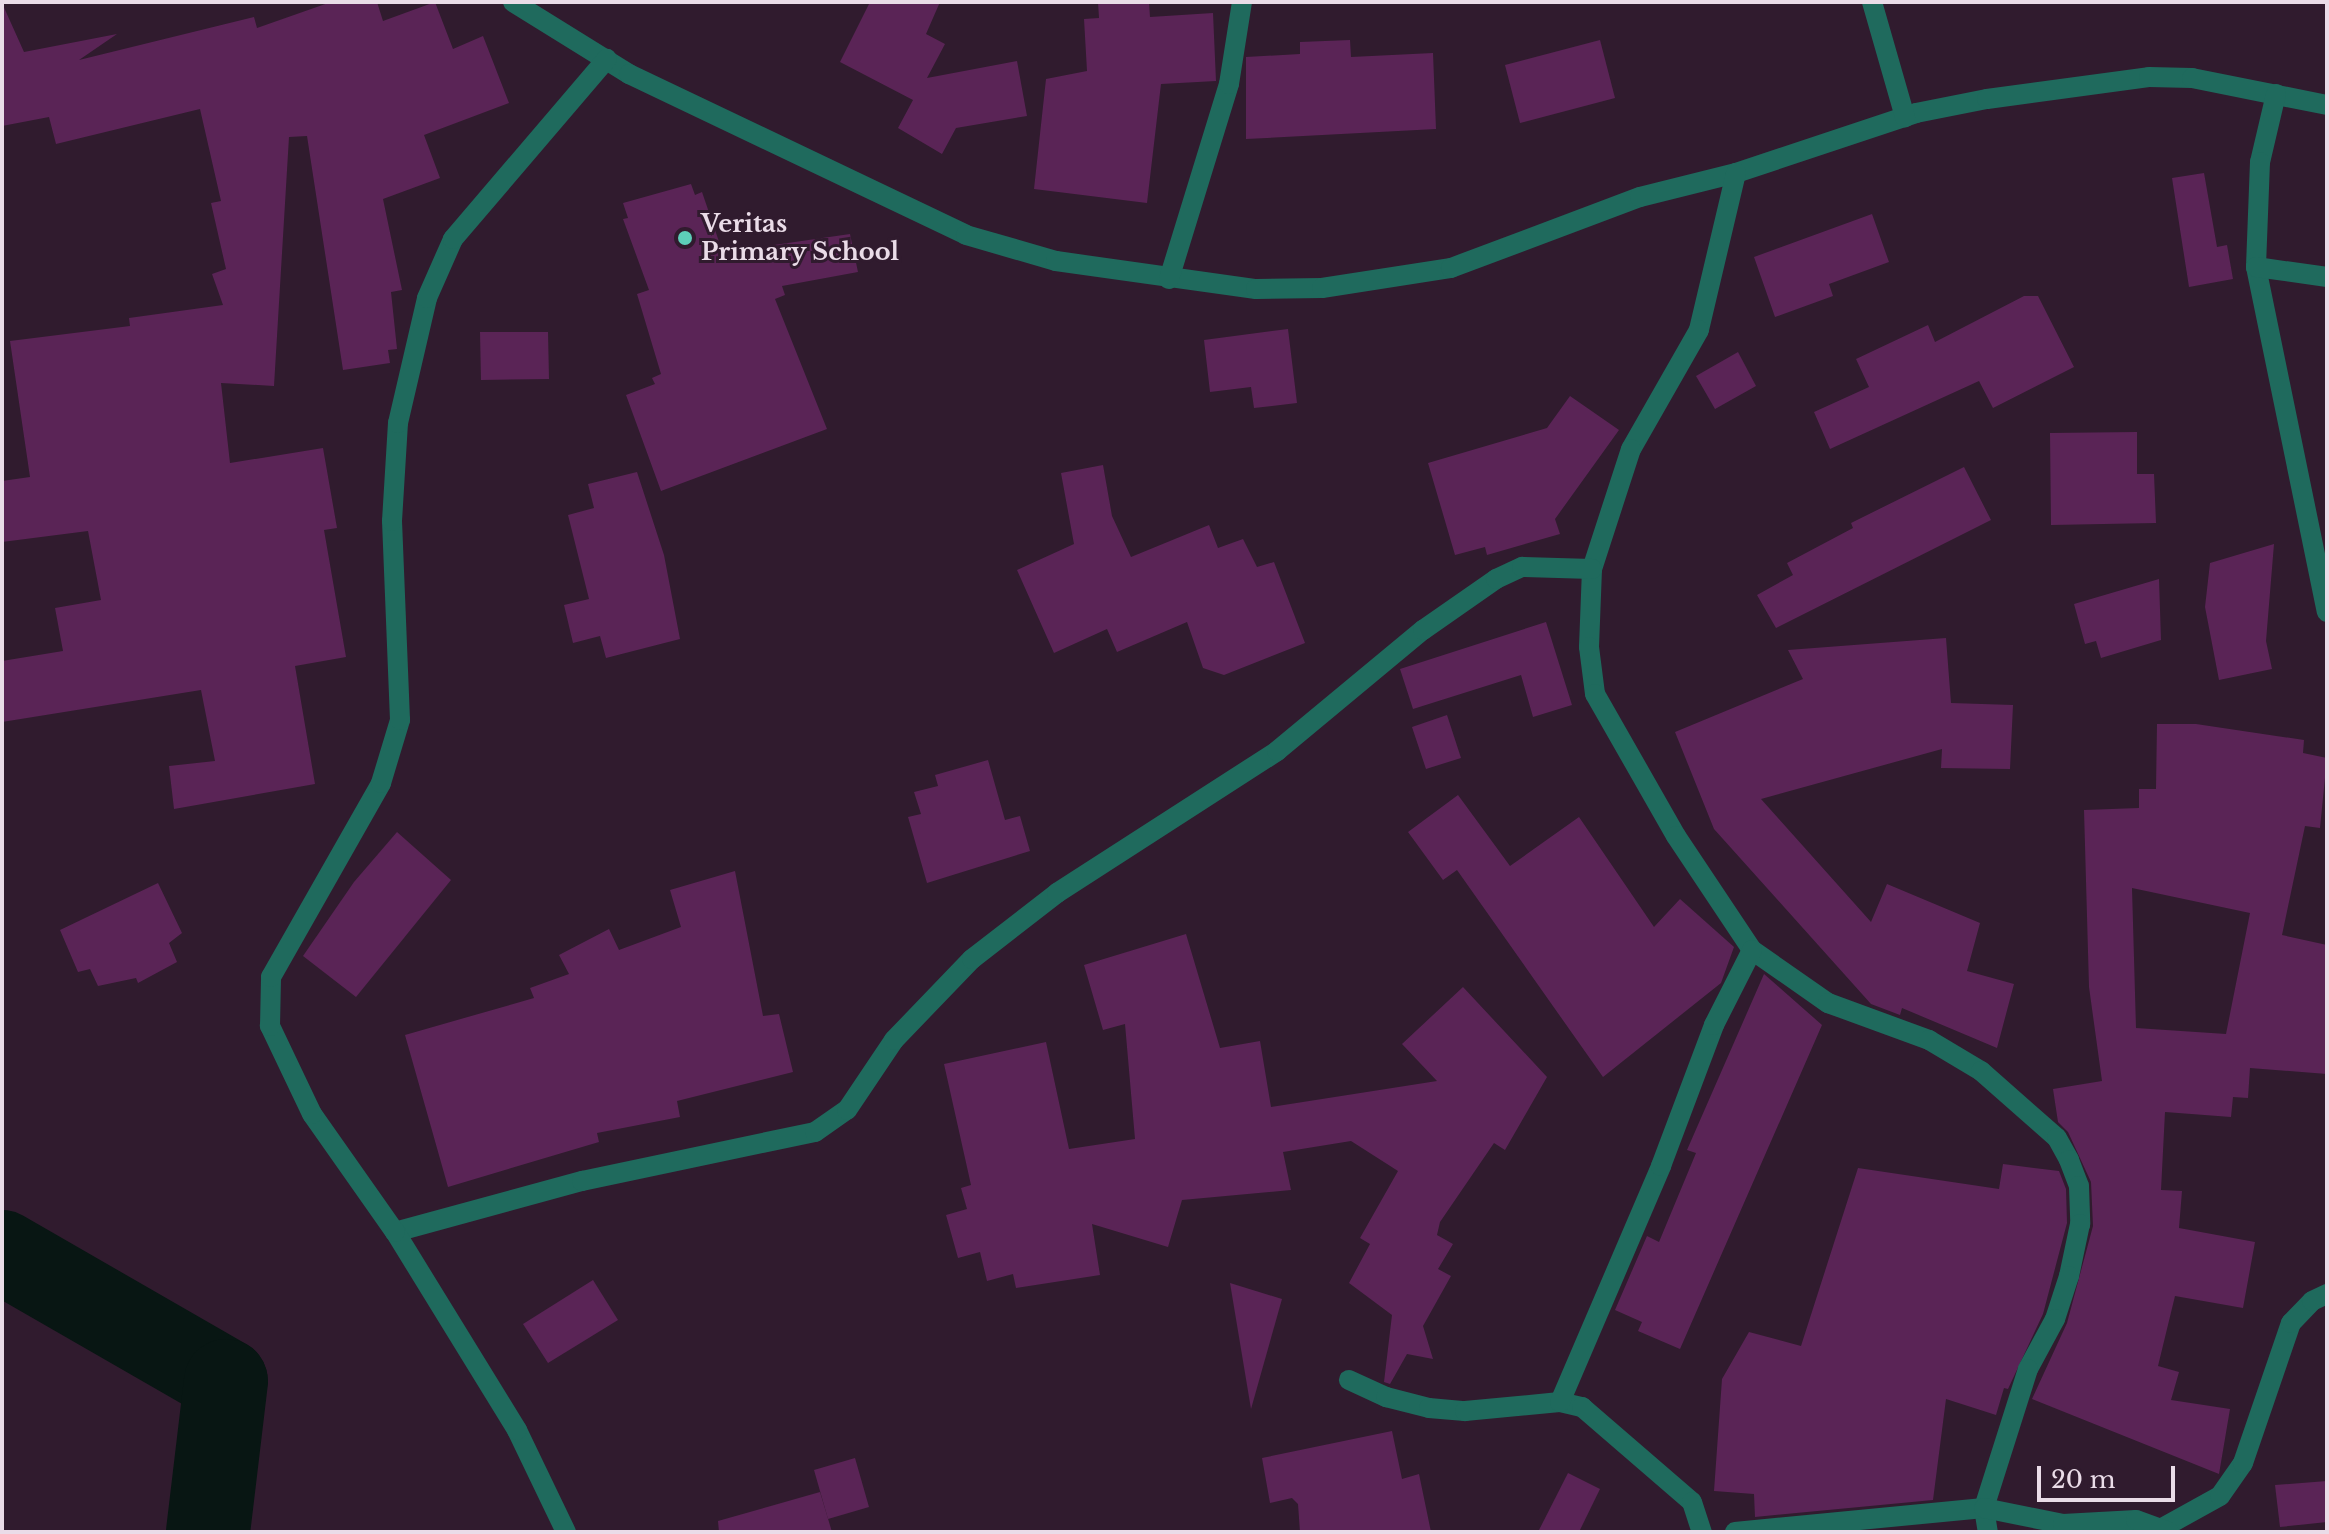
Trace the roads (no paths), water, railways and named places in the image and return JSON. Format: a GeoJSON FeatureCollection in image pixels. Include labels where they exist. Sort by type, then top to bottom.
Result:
{"type":"FeatureCollection","features":[{"type":"Feature","properties":{"kind":"street"},"geometry":{"type":"LineString","coordinates":[[513,2],[607,59],[807,163],[966,235],[1056,261],[1256,289],[1322,288],[1451,268],[1640,197],[1736,173],[1905,117],[1987,99],[2149,77],[2192,78],[2327,105]]}},
{"type":"Feature","properties":{"kind":"street"},"geometry":{"type":"LineString","coordinates":[[1169,279],[1229,84],[1242,2]]}},
{"type":"Feature","properties":{"kind":"street"},"geometry":{"type":"LineString","coordinates":[[1872,2],[1905,117]]}},
{"type":"Feature","properties":{"kind":"street"},"geometry":{"type":"LineString","coordinates":[[566,1532],[517,1430],[395,1232],[312,1114],[270,1026],[271,977],[381,783],[400,720],[392,521],[398,423],[427,298],[453,239],[607,59]]}},
{"type":"Feature","properties":{"kind":"street"},"geometry":{"type":"LineString","coordinates":[[2276,94],[2260,162],[2256,267],[2327,612]]}},
{"type":"Feature","properties":{"kind":"street"},"geometry":{"type":"LineString","coordinates":[[1736,173],[1699,330],[1631,449],[1592,569],[1589,647],[1595,694],[1676,836],[1752,950],[1828,1003],[1929,1040],[1981,1071],[2057,1138],[2069,1160],[2079,1186],[2080,1224],[2069,1276],[2055,1319],[2028,1369],[1984,1508],[1988,1532]]}},
{"type":"Feature","properties":{"kind":"street"},"geometry":{"type":"LineString","coordinates":[[2256,267],[2327,277]]}},
{"type":"Feature","properties":{"kind":"street"},"geometry":{"type":"LineString","coordinates":[[395,1232],[582,1181],[815,1132],[847,1110],[894,1040],[972,959],[1057,893],[1178,820],[1277,751],[1423,630],[1496,579],[1522,567],[1592,569]]}},
{"type":"Feature","properties":{"kind":"street"},"geometry":{"type":"LineString","coordinates":[[1560,1402],[1661,1166],[1714,1025],[1752,950]]}},
{"type":"Feature","properties":{"kind":"street"},"geometry":{"type":"LineString","coordinates":[[1735,1532],[1984,1508],[2063,1524],[2136,1520],[2166,1530],[2220,1496],[2243,1463],[2291,1323],[2312,1301],[2327,1294]]}},
{"type":"Feature","properties":{"kind":"street"},"geometry":{"type":"LineString","coordinates":[[1349,1380],[1386,1397],[1441,1409],[1526,1408],[1560,1402],[1603,1420],[1692,1502],[1702,1532]]}},
{"type":"Feature","properties":{"kind":"waterway"},"geometry":{"type":"LineString","coordinates":[[2,1252],[226,1381],[208,1532]]}},
{"type":"Feature","properties":{"kind":"place","name":"Veritas Primary School"},"geometry":{"type":"Point","coordinates":[685,238]}}]}
